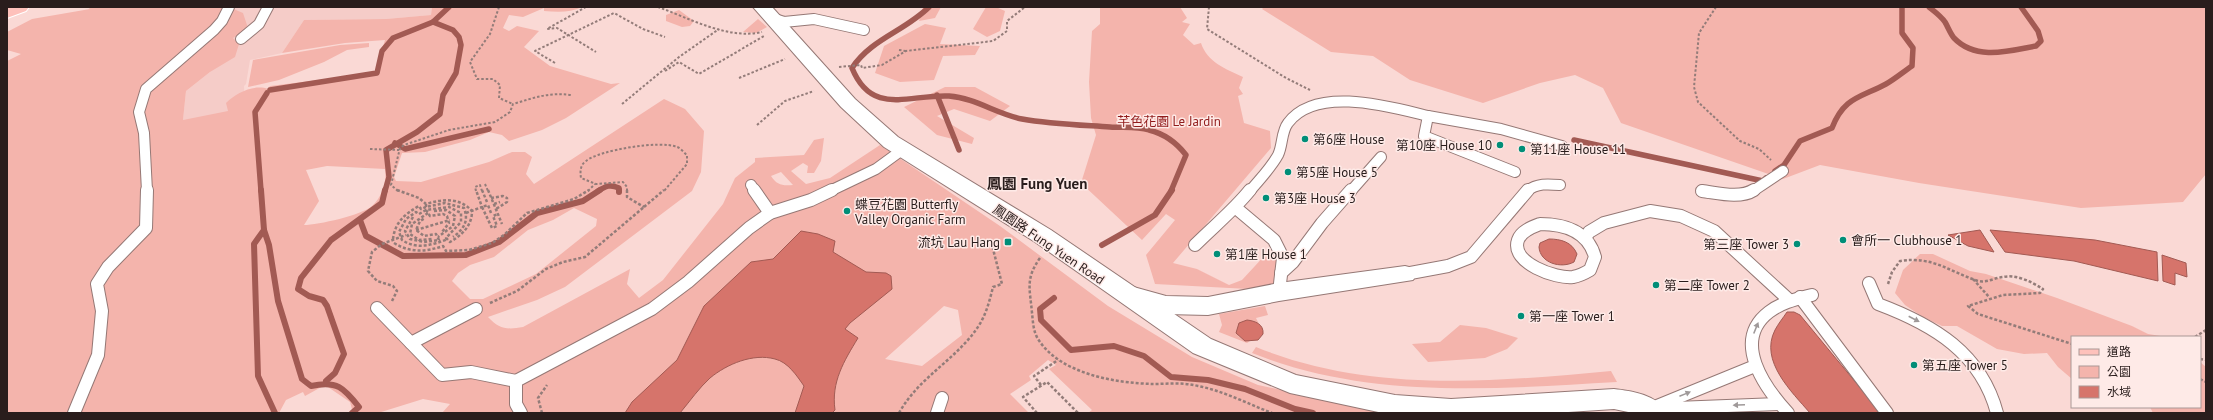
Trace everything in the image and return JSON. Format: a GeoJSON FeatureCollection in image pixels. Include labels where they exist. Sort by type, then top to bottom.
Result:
{"type":"FeatureCollection","features":[{"type":"Feature","properties":{"kind":"main road"},"geometry":{"type":"LineString","coordinates":[[7,13],[20,7]]}},
{"type":"Feature","properties":{"kind":"street","name":"鳳園路 Fung Yuen Road"},"geometry":{"type":"LineString","coordinates":[[769,21],[831,83],[848,103],[902,150],[1043,236],[1124,294],[1166,305],[1208,306],[1280,283],[1405,274]]}},
{"type":"Feature","properties":{"kind":"street"},"geometry":{"type":"LineString","coordinates":[[1124,294],[1202,346],[1290,383],[1311,389],[1382,403],[1417,407],[1451,409],[1614,399],[1630,401],[1652,411]]}},
{"type":"Feature","properties":{"kind":"lane"},"geometry":{"type":"LineString","coordinates":[[74,413],[98,355],[99,330],[102,311],[97,284],[108,267],[146,228],[148,206],[145,148],[139,112],[146,89],[214,30],[229,7]]}},
{"type":"Feature","properties":{"kind":"lane"},"geometry":{"type":"LineString","coordinates":[[241,39],[260,24],[268,7]]}},
{"type":"Feature","properties":{"kind":"lane"},"geometry":{"type":"LineString","coordinates":[[769,21],[784,22],[814,19],[864,30]]}},
{"type":"Feature","properties":{"kind":"lane"},"geometry":{"type":"LineString","coordinates":[[1195,245],[1225,215],[1236,208],[1280,152],[1284,129],[1290,119],[1302,110],[1331,101],[1378,105],[1428,116],[1501,129],[1562,146]]}},
{"type":"Feature","properties":{"kind":"lane"},"geometry":{"type":"LineString","coordinates":[[1428,116],[1424,136],[1515,172]]}},
{"type":"Feature","properties":{"kind":"lane"},"geometry":{"type":"LineString","coordinates":[[377,308],[442,375],[471,372],[516,381],[652,309],[688,282],[749,228],[770,213],[810,200],[876,169],[902,150]]}},
{"type":"Feature","properties":{"kind":"lane"},"geometry":{"type":"LineString","coordinates":[[1280,283],[1293,262],[1322,223],[1381,157]]}},
{"type":"Feature","properties":{"kind":"lane"},"geometry":{"type":"LineString","coordinates":[[1702,191],[1740,195],[1748,194],[1783,171]]}},
{"type":"Feature","properties":{"kind":"lane"},"geometry":{"type":"LineString","coordinates":[[1405,274],[1448,266],[1471,257],[1507,217],[1522,195],[1532,187],[1544,184],[1560,185]]}},
{"type":"Feature","properties":{"kind":"lane"},"geometry":{"type":"LineString","coordinates":[[751,185],[770,213]]}},
{"type":"Feature","properties":{"kind":"lane"},"geometry":{"type":"LineString","coordinates":[[1236,208],[1274,240],[1283,258],[1280,283]]}},
{"type":"Feature","properties":{"kind":"lane"},"geometry":{"type":"LineString","coordinates":[[1585,238],[1589,232],[1604,223],[1650,211],[1681,216],[1714,231],[1800,297],[1887,413]]}},
{"type":"Feature","properties":{"kind":"lane"},"geometry":{"type":"LineString","coordinates":[[1540,224],[1564,227],[1585,238],[1592,246],[1595,254],[1595,262],[1591,269],[1583,274],[1573,277],[1561,278],[1537,270],[1524,260],[1517,247],[1518,239],[1522,232],[1540,224]]}},
{"type":"Feature","properties":{"kind":"lane"},"geometry":{"type":"LineString","coordinates":[[1869,283],[1876,299],[1940,334],[1961,352],[1979,371],[1991,391],[1998,412]]}},
{"type":"Feature","properties":{"kind":"lane"},"geometry":{"type":"LineString","coordinates":[[1783,409],[1764,385],[1755,366],[1751,344],[1756,325],[1769,310],[1800,297]]}},
{"type":"Feature","properties":{"kind":"lane"},"geometry":{"type":"LineString","coordinates":[[411,343],[476,309]]}},
{"type":"Feature","properties":{"kind":"lane"},"geometry":{"type":"LineString","coordinates":[[1652,411],[1755,366]]}},
{"type":"Feature","properties":{"kind":"lane"},"geometry":{"type":"LineString","coordinates":[[516,381],[516,404],[522,413]]}},
{"type":"Feature","properties":{"kind":"lane"},"geometry":{"type":"LineString","coordinates":[[937,413],[942,398]]}},
{"type":"Feature","properties":{"kind":"lane"},"geometry":{"type":"LineString","coordinates":[[1652,411],[1783,409]]}},
{"type":"Feature","properties":{"kind":"path"},"geometry":{"type":"LineString","coordinates":[[500,7],[490,34],[470,62],[473,73],[477,79],[493,79],[500,85],[499,98],[513,104],[542,94],[554,92],[571,95]]}},
{"type":"Feature","properties":{"kind":"path"},"geometry":{"type":"LineString","coordinates":[[586,7],[547,29],[557,28],[596,52]]}},
{"type":"Feature","properties":{"kind":"path"},"geometry":{"type":"LineString","coordinates":[[658,7],[719,29],[756,35],[769,21]]}},
{"type":"Feature","properties":{"kind":"path"},"geometry":{"type":"LineString","coordinates":[[899,50],[928,50],[993,41],[1007,31],[1007,21],[1025,7]]}},
{"type":"Feature","properties":{"kind":"path"},"geometry":{"type":"LineString","coordinates":[[1209,7],[1208,29],[1286,78],[1331,101]]}},
{"type":"Feature","properties":{"kind":"path"},"geometry":{"type":"LineString","coordinates":[[1716,7],[1699,33],[1694,86],[1698,102],[1740,141],[1759,149],[1783,171]]}},
{"type":"Feature","properties":{"kind":"path"},"geometry":{"type":"LineString","coordinates":[[555,63],[536,51],[568,34],[614,13],[643,29],[665,37]]}},
{"type":"Feature","properties":{"kind":"path"},"geometry":{"type":"LineString","coordinates":[[665,71],[679,62],[699,74],[769,21]]}},
{"type":"Feature","properties":{"kind":"path"},"geometry":{"type":"LineString","coordinates":[[622,104],[674,62],[719,29]]}},
{"type":"Feature","properties":{"kind":"path"},"geometry":{"type":"LineString","coordinates":[[844,66],[862,65],[862,68],[882,65],[906,51]]}},
{"type":"Feature","properties":{"kind":"path"},"geometry":{"type":"LineString","coordinates":[[739,78],[786,59]]}},
{"type":"Feature","properties":{"kind":"path"},"geometry":{"type":"LineString","coordinates":[[757,125],[785,101],[831,83]]}},
{"type":"Feature","properties":{"kind":"path"},"geometry":{"type":"LineString","coordinates":[[450,220],[443,214],[430,216],[427,208],[418,197],[396,192],[391,185],[400,149],[404,145],[448,130],[484,126],[502,118],[512,109],[513,104]]}},
{"type":"Feature","properties":{"kind":"path"},"geometry":{"type":"LineString","coordinates":[[476,309],[517,291],[552,267],[562,262],[584,257],[644,206],[661,194],[687,164],[687,155],[678,146],[662,143],[602,152],[586,160],[580,169],[581,178],[596,184],[623,182],[627,187],[627,197],[644,206]]}},
{"type":"Feature","properties":{"kind":"path"},"geometry":{"type":"LineString","coordinates":[[370,149],[400,149]]}},
{"type":"Feature","properties":{"kind":"path"},"geometry":{"type":"LineString","coordinates":[[485,184],[502,224]]}},
{"type":"Feature","properties":{"kind":"path"},"geometry":{"type":"LineString","coordinates":[[394,243],[404,250],[413,251],[443,246],[446,251],[453,252],[472,249],[493,242],[504,235],[513,222],[530,211],[587,195],[596,184]]}},
{"type":"Feature","properties":{"kind":"path"},"geometry":{"type":"LineString","coordinates":[[487,202],[480,185],[475,187],[492,228],[497,226],[493,216],[498,214]]}},
{"type":"Feature","properties":{"kind":"path"},"geometry":{"type":"LineString","coordinates":[[491,198],[503,196],[507,198],[507,202],[496,209]]}},
{"type":"Feature","properties":{"kind":"path"},"geometry":{"type":"LineString","coordinates":[[441,200],[455,200],[463,203],[472,211],[472,220],[465,232],[450,242],[448,239],[433,245],[416,247],[406,244],[400,236],[400,228],[406,218],[416,212],[419,214],[441,200]]}},
{"type":"Feature","properties":{"kind":"path"},"geometry":{"type":"LineString","coordinates":[[494,204],[500,202]]}},
{"type":"Feature","properties":{"kind":"path"},"geometry":{"type":"LineString","coordinates":[[433,239],[419,240],[410,234],[412,224],[427,208],[444,203],[454,204],[464,208],[466,213],[467,218],[464,227],[453,237]]}},
{"type":"Feature","properties":{"kind":"path"},"geometry":{"type":"LineString","coordinates":[[466,213],[488,205],[491,213]]}},
{"type":"Feature","properties":{"kind":"path"},"geometry":{"type":"LineString","coordinates":[[393,239],[396,225],[406,214],[419,206],[421,209],[451,207],[461,213],[461,222],[446,238],[448,239]]}},
{"type":"Feature","properties":{"kind":"path"},"geometry":{"type":"LineString","coordinates":[[413,217],[406,227],[406,235],[414,242],[422,243],[439,240],[438,237],[453,226],[456,221],[455,216],[446,210],[434,211]]}},
{"type":"Feature","properties":{"kind":"path"},"geometry":{"type":"LineString","coordinates":[[416,230],[420,221],[425,218]]}},
{"type":"Feature","properties":{"kind":"path"},"geometry":{"type":"LineString","coordinates":[[416,230],[450,220]]}},
{"type":"Feature","properties":{"kind":"path"},"geometry":{"type":"LineString","coordinates":[[442,232],[447,227],[450,220]]}},
{"type":"Feature","properties":{"kind":"path"},"geometry":{"type":"LineString","coordinates":[[416,230],[424,236],[436,234],[438,237]]}},
{"type":"Feature","properties":{"kind":"path"},"geometry":{"type":"LineString","coordinates":[[377,308],[391,302],[397,291],[393,286],[377,281],[368,271],[372,252],[393,239],[406,235]]}},
{"type":"Feature","properties":{"kind":"path"},"geometry":{"type":"LineString","coordinates":[[899,413],[911,392],[975,333],[986,312],[993,287],[1002,284],[992,245]]}},
{"type":"Feature","properties":{"kind":"path"},"geometry":{"type":"LineString","coordinates":[[413,251],[416,247]]}},
{"type":"Feature","properties":{"kind":"path"},"geometry":{"type":"LineString","coordinates":[[1043,255],[1030,274],[1028,286],[1037,337],[1045,351],[1058,360],[1073,368],[1109,378],[1152,384],[1188,384],[1272,413]]}},
{"type":"Feature","properties":{"kind":"path"},"geometry":{"type":"LineString","coordinates":[[1876,299],[1887,288],[1892,272],[1900,261],[1916,257],[1930,259],[1980,282],[2008,276],[2036,285],[2043,289],[2040,293],[2014,292],[1989,298],[1968,306],[1978,314],[2071,344]]}},
{"type":"Feature","properties":{"kind":"path"},"geometry":{"type":"LineString","coordinates":[[1972,279],[1989,298]]}},
{"type":"Feature","properties":{"kind":"path"},"geometry":{"type":"LineString","coordinates":[[2197,336],[2206,330]]}},
{"type":"Feature","properties":{"kind":"path"},"geometry":{"type":"LineString","coordinates":[[1041,385],[1034,376],[1058,360]]}},
{"type":"Feature","properties":{"kind":"path"},"geometry":{"type":"LineString","coordinates":[[1037,413],[1023,397],[1047,382],[1078,413]]}},
{"type":"Feature","properties":{"kind":"shaded area"},"geometry":{"type":"Polygon","coordinates":[[[235,7],[432,7],[431,15],[386,19],[304,20],[282,53],[250,60],[246,84],[244,86],[245,109],[205,119],[183,120],[186,91],[210,72],[242,23],[232,14],[235,7]]]}},
{"type":"Feature","properties":{"kind":"green space","name":"蝶豆花園 Butterfly Valley Organic Farm"},"geometry":{"type":"Polygon","coordinates":[[[87,7],[232,7],[231,8],[243,13],[248,28],[233,38],[239,44],[235,57],[210,72],[186,91],[183,120],[228,111],[226,103],[246,90],[257,88],[268,89],[270,86],[375,73],[385,40],[345,43],[282,53],[304,20],[386,19],[431,15],[432,7],[582,7],[559,12],[544,11],[544,8],[523,17],[509,15],[503,28],[509,31],[517,26],[539,31],[524,47],[550,66],[611,84],[620,83],[566,118],[542,130],[509,141],[502,135],[489,132],[470,140],[425,152],[402,153],[394,177],[396,181],[421,182],[489,162],[512,152],[525,152],[532,157],[526,174],[534,184],[664,99],[685,109],[704,131],[701,172],[692,191],[565,287],[537,300],[488,317],[496,324],[504,328],[523,327],[630,269],[627,284],[639,298],[663,280],[723,204],[735,178],[755,162],[755,158],[804,155],[814,140],[824,138],[821,161],[814,173],[807,173],[808,166],[803,163],[791,171],[806,184],[830,178],[880,145],[1000,226],[1108,306],[1192,357],[1258,385],[1388,413],[1088,413],[1092,410],[1049,369],[1056,365],[1048,360],[1029,376],[1031,380],[1010,394],[1029,413],[442,413],[450,404],[423,399],[378,413],[353,413],[350,402],[325,385],[305,396],[303,392],[286,400],[279,413],[7,413],[7,61],[21,54],[7,50],[7,32],[32,19],[90,9],[87,7]],[[327,166],[306,170],[319,201],[304,225],[340,219],[367,209],[379,198],[385,179],[385,169],[327,166]],[[781,172],[771,176],[780,184],[793,185],[781,172]],[[574,208],[553,220],[528,230],[494,257],[470,265],[458,273],[452,281],[470,299],[483,299],[536,274],[596,226],[597,219],[574,208]],[[944,306],[885,359],[922,366],[962,335],[958,310],[944,306]]]}},
{"type":"Feature","properties":{"kind":"green space"},"geometry":{"type":"Polygon","coordinates":[[[923,7],[941,7],[935,18],[919,21],[923,7]]]}},
{"type":"Feature","properties":{"kind":"green space"},"geometry":{"type":"Polygon","coordinates":[[[986,7],[996,7],[1005,11],[1000,31],[987,37],[973,29],[986,7]]]}},
{"type":"Feature","properties":{"kind":"green space","name":"芊色花園 Le Jardin"},"geometry":{"type":"Polygon","coordinates":[[[1100,7],[1180,7],[1187,18],[1182,22],[1190,24],[1183,35],[1194,45],[1201,43],[1204,50],[1212,60],[1243,77],[1239,88],[1243,94],[1238,96],[1244,123],[1270,131],[1271,148],[1173,263],[1197,269],[1229,285],[1242,280],[1267,253],[1274,252],[1277,264],[1276,284],[1248,289],[1155,284],[1146,255],[1175,220],[1166,214],[1142,240],[1081,183],[1096,135],[1091,118],[1089,82],[1092,31],[1100,24],[1100,7]]]}},
{"type":"Feature","properties":{"kind":"green space"},"geometry":{"type":"Polygon","coordinates":[[[1264,7],[2206,7],[2206,174],[2183,202],[2081,208],[1919,183],[1820,165],[1783,179],[1621,123],[1603,88],[1575,75],[1540,83],[1483,103],[1410,80],[1373,56],[1331,52],[1262,9],[1264,7]]]}},
{"type":"Feature","properties":{"kind":"green space"},"geometry":{"type":"Polygon","coordinates":[[[679,10],[694,21],[690,26],[682,27],[666,21],[666,15],[679,10]]]}},
{"type":"Feature","properties":{"kind":"green space"},"geometry":{"type":"Polygon","coordinates":[[[758,19],[767,27],[756,33],[743,32],[758,19]]]}},
{"type":"Feature","properties":{"kind":"green space"},"geometry":{"type":"Polygon","coordinates":[[[925,24],[946,28],[940,44],[980,46],[975,55],[943,56],[934,80],[900,82],[875,73],[884,46],[925,24]]]}},
{"type":"Feature","properties":{"kind":"green space"},"geometry":{"type":"Polygon","coordinates":[[[369,43],[369,47],[347,50],[324,62],[279,80],[248,87],[253,60],[340,45],[369,43]]]}},
{"type":"Feature","properties":{"kind":"green space"},"geometry":{"type":"Polygon","coordinates":[[[945,87],[975,87],[1010,106],[990,121],[954,109],[937,116],[974,138],[972,144],[937,135],[904,107],[945,87]]]}},
{"type":"Feature","properties":{"kind":"green space"},"geometry":{"type":"Polygon","coordinates":[[[1920,254],[1933,254],[1970,271],[1986,274],[2057,298],[2132,326],[2148,334],[2161,336],[2071,336],[2071,378],[2058,367],[2047,353],[2024,354],[1997,349],[1957,326],[1942,326],[1923,317],[1905,305],[1895,293],[1903,270],[1920,254]]]}},
{"type":"Feature","properties":{"kind":"green space"},"geometry":{"type":"Polygon","coordinates":[[[1265,306],[1268,315],[1256,318],[1259,324],[1251,321],[1238,336],[1250,341],[1247,343],[1219,332],[1222,325],[1219,314],[1265,306]]]}},
{"type":"Feature","properties":{"kind":"green space"},"geometry":{"type":"Polygon","coordinates":[[[1460,325],[1486,328],[1518,338],[1507,349],[1485,358],[1428,362],[1412,344],[1440,342],[1460,325]]]}},
{"type":"Feature","properties":{"kind":"green space"},"geometry":{"type":"Polygon","coordinates":[[[1256,347],[1299,362],[1342,372],[1387,378],[1476,380],[1611,371],[1617,382],[1478,388],[1432,388],[1386,385],[1341,378],[1296,368],[1252,353],[1256,347]]]}},
{"type":"Feature","properties":{"kind":"green space"},"geometry":{"type":"Polygon","coordinates":[[[2201,363],[2206,367],[2206,413],[2153,413],[2150,408],[2201,408],[2201,363]]]}},
{"type":"Feature","properties":{"kind":"water"},"geometry":{"type":"Polygon","coordinates":[[[1980,230],[1994,252],[1968,246],[1948,235],[1980,230]]]}},
{"type":"Feature","properties":{"kind":"water"},"geometry":{"type":"Polygon","coordinates":[[[1990,230],[2095,240],[2157,252],[2158,281],[2074,261],[2005,252],[1990,230]]]}},
{"type":"Feature","properties":{"kind":"water"},"geometry":{"type":"Polygon","coordinates":[[[801,231],[818,234],[835,241],[833,252],[866,272],[886,273],[891,276],[892,289],[850,323],[845,329],[858,338],[848,355],[837,381],[834,400],[835,410],[832,413],[795,413],[804,386],[792,370],[784,363],[775,359],[758,357],[732,364],[710,378],[680,413],[625,413],[632,402],[677,360],[704,306],[751,262],[773,259],[801,231]]]}},
{"type":"Feature","properties":{"kind":"water"},"geometry":{"type":"Polygon","coordinates":[[[1549,239],[1566,242],[1569,244],[1577,254],[1574,262],[1557,265],[1547,261],[1540,253],[1539,247],[1540,243],[1549,239]]]}},
{"type":"Feature","properties":{"kind":"water"},"geometry":{"type":"Polygon","coordinates":[[[2162,255],[2186,263],[2187,277],[2175,273],[2175,285],[2163,281],[2162,255]]]}},
{"type":"Feature","properties":{"kind":"water"},"geometry":{"type":"Polygon","coordinates":[[[1787,312],[1794,312],[1800,315],[1881,413],[1810,413],[1787,386],[1774,364],[1771,353],[1771,342],[1775,330],[1787,312]]]}},
{"type":"Feature","properties":{"kind":"water"},"geometry":{"type":"Polygon","coordinates":[[[1247,320],[1256,322],[1262,328],[1263,334],[1258,340],[1245,341],[1236,333],[1239,323],[1247,320]]]}},
{"type":"Feature","properties":{"kind":"waterway"},"geometry":{"type":"LineString","coordinates":[[433,22],[449,7]]}},
{"type":"Feature","properties":{"kind":"waterway"},"geometry":{"type":"LineString","coordinates":[[929,7],[910,23],[878,42],[860,58],[852,68],[860,83],[870,93],[881,98],[893,100],[937,96]]}},
{"type":"Feature","properties":{"kind":"waterway"},"geometry":{"type":"LineString","coordinates":[[1775,171],[1784,165],[1800,141],[1832,128],[1842,110],[1848,104],[1889,82],[1912,66],[1913,48],[1902,33],[1902,7]]}},
{"type":"Feature","properties":{"kind":"waterway"},"geometry":{"type":"LineString","coordinates":[[1929,7],[1942,18],[1954,38],[1972,50],[1982,52],[2004,52],[2015,50],[2036,46],[2041,41],[2038,31],[2021,7]]}},
{"type":"Feature","properties":{"kind":"waterway"},"geometry":{"type":"LineString","coordinates":[[270,90],[377,73],[382,51],[393,38],[433,22]]}},
{"type":"Feature","properties":{"kind":"waterway"},"geometry":{"type":"LineString","coordinates":[[397,144],[417,132],[440,114],[443,95],[456,73],[461,45],[459,37],[453,30],[433,22]]}},
{"type":"Feature","properties":{"kind":"waterway"},"geometry":{"type":"LineString","coordinates":[[261,191],[255,112],[267,93]]}},
{"type":"Feature","properties":{"kind":"waterway"},"geometry":{"type":"LineString","coordinates":[[937,96],[959,97],[1004,114],[1022,119],[1066,124],[1140,128],[1160,134],[1170,139],[1186,155],[1171,191]]}},
{"type":"Feature","properties":{"kind":"waterway"},"geometry":{"type":"LineString","coordinates":[[937,96],[959,150]]}},
{"type":"Feature","properties":{"kind":"waterway"},"geometry":{"type":"LineString","coordinates":[[397,144],[405,149],[489,129]]}},
{"type":"Feature","properties":{"kind":"waterway"},"geometry":{"type":"LineString","coordinates":[[1574,140],[1763,181],[1766,178]]}},
{"type":"Feature","properties":{"kind":"waterway"},"geometry":{"type":"LineString","coordinates":[[385,191],[389,177],[386,150],[397,144]]}},
{"type":"Feature","properties":{"kind":"waterway"},"geometry":{"type":"LineString","coordinates":[[600,190],[611,186],[619,188],[619,192]]}},
{"type":"Feature","properties":{"kind":"waterway"},"geometry":{"type":"LineString","coordinates":[[261,190],[264,230]]}},
{"type":"Feature","properties":{"kind":"waterway"},"geometry":{"type":"LineString","coordinates":[[326,381],[335,373],[344,354],[327,306],[323,300],[309,296],[298,289],[301,278],[331,240],[382,203],[385,190]]}},
{"type":"Feature","properties":{"kind":"waterway"},"geometry":{"type":"LineString","coordinates":[[360,220],[366,236],[403,256],[466,255],[499,242],[537,213],[583,201],[600,190]]}},
{"type":"Feature","properties":{"kind":"waterway"},"geometry":{"type":"LineString","coordinates":[[1102,245],[1155,215],[1172,190]]}},
{"type":"Feature","properties":{"kind":"waterway"},"geometry":{"type":"LineString","coordinates":[[264,230],[269,245],[278,301],[302,379],[311,386],[327,384],[334,385],[344,390],[359,407],[352,413]]}},
{"type":"Feature","properties":{"kind":"waterway"},"geometry":{"type":"LineString","coordinates":[[264,230],[254,244],[258,376],[275,413]]}},
{"type":"Feature","properties":{"kind":"waterway"},"geometry":{"type":"LineString","coordinates":[[1054,298],[1040,309],[1041,320],[1071,350],[1114,346],[1144,356],[1171,377],[1208,380],[1245,389],[1295,409],[1313,413]]}},
{"type":"Feature","properties":{"kind":"place","name":"第6座 House"},"geometry":{"type":"Point","coordinates":[1305,139]}},
{"type":"Feature","properties":{"kind":"place","name":"第10座 House 10"},"geometry":{"type":"Point","coordinates":[1500,145]}},
{"type":"Feature","properties":{"kind":"place","name":"第11座 House 11"},"geometry":{"type":"Point","coordinates":[1522,149]}},
{"type":"Feature","properties":{"kind":"place","name":"第5座 House 5"},"geometry":{"type":"Point","coordinates":[1288,172]}},
{"type":"Feature","properties":{"kind":"place","name":"第3座 House 3"},"geometry":{"type":"Point","coordinates":[1266,198]}},
{"type":"Feature","properties":{"kind":"place","name":"蝶豆花園 Butterfly Valley Organic Farm"},"geometry":{"type":"Point","coordinates":[847,211]}},
{"type":"Feature","properties":{"kind":"place","name":"會所一 Clubhouse 1"},"geometry":{"type":"Point","coordinates":[1843,240]}},
{"type":"Feature","properties":{"kind":"place","name":"流坑 Lau Hang"},"geometry":{"type":"Point","coordinates":[1008,242]}},
{"type":"Feature","properties":{"kind":"place","name":"第三座 Tower 3"},"geometry":{"type":"Point","coordinates":[1797,244]}},
{"type":"Feature","properties":{"kind":"place","name":"第1座 House 1"},"geometry":{"type":"Point","coordinates":[1217,254]}},
{"type":"Feature","properties":{"kind":"place","name":"第二座 Tower 2"},"geometry":{"type":"Point","coordinates":[1656,285]}},
{"type":"Feature","properties":{"kind":"place","name":"第一座 Tower 1"},"geometry":{"type":"Point","coordinates":[1521,316]}},
{"type":"Feature","properties":{"kind":"place","name":"第五座 Tower 5"},"geometry":{"type":"Point","coordinates":[1914,365]}},
{"type":"Feature","properties":{"kind":"district","name":"鳳園 Fung Yuen"},"geometry":{"type":"Point","coordinates":[1037,184]}}]}
